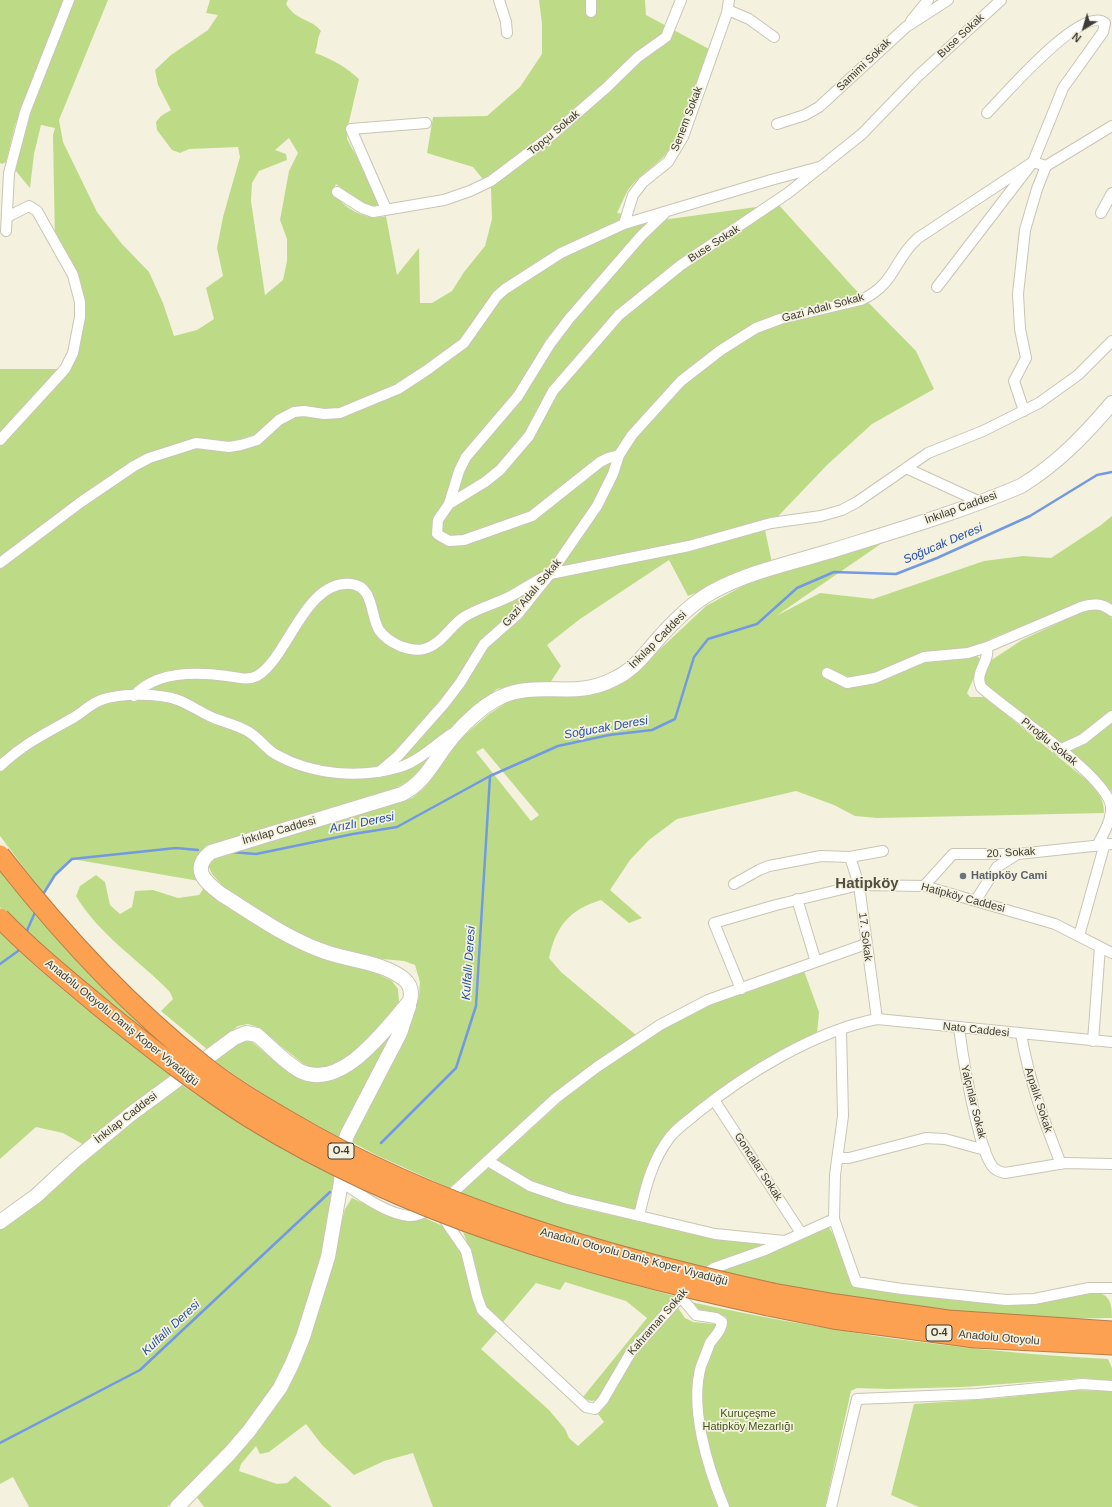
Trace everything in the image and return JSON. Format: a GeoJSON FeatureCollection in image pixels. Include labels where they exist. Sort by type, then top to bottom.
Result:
{"type":"FeatureCollection","features":[{"type":"Feature","properties":{"kind":"highway","name":"Anadolu Otoyolu Daniş Koper Viyadüğü"},"geometry":{"type":"LineString","coordinates":[[0,855],[50,918],[153,1022],[204,1066],[258,1103],[331,1146],[377,1169],[514,1224],[583,1246],[712,1279],[771,1300]]}},
{"type":"Feature","properties":{"kind":"highway","name":"Anadolu Otoyolu Daniş Koper Viyadüğü"},"geometry":{"type":"LineString","coordinates":[[0,918],[42,959],[191,1079],[250,1118],[324,1159],[426,1206],[510,1238],[578,1259],[660,1281],[771,1300]]}},
{"type":"Feature","properties":{"kind":"highway","name":"Anadolu Otoyolu"},"geometry":{"type":"LineString","coordinates":[[771,1300],[836,1304],[948,1320],[1112,1330]]}},
{"type":"Feature","properties":{"kind":"highway","name":"Anadolu Otoyolu"},"geometry":{"type":"LineString","coordinates":[[771,1300],[833,1318],[975,1338],[1112,1345]]}},
{"type":"Feature","properties":{"kind":"street"},"geometry":{"type":"LineString","coordinates":[[6,231],[7,217],[5,172],[25,112],[69,0]]}},
{"type":"Feature","properties":{"kind":"street"},"geometry":{"type":"LineString","coordinates":[[499,0],[506,22],[507,33]]}},
{"type":"Feature","properties":{"kind":"street"},"geometry":{"type":"LineString","coordinates":[[591,12],[592,0]]}},
{"type":"Feature","properties":{"kind":"street","name":"Topçu Sokak"},"geometry":{"type":"LineString","coordinates":[[337,192],[373,212],[444,200],[482,187],[552,135],[606,88],[638,57],[666,37],[681,0]]}},
{"type":"Feature","properties":{"kind":"street"},"geometry":{"type":"LineString","coordinates":[[906,27],[928,0]]}},
{"type":"Feature","properties":{"kind":"street","name":"Samimi Sokak"},"geometry":{"type":"LineString","coordinates":[[777,124],[805,115],[819,107],[906,27],[948,0]]}},
{"type":"Feature","properties":{"kind":"street","name":"Buse Sokak"},"geometry":{"type":"LineString","coordinates":[[449,504],[485,482],[500,470],[529,436],[553,391],[608,326],[624,310],[675,269],[754,218],[823,166],[862,134],[918,76],[1001,0]]}},
{"type":"Feature","properties":{"kind":"street"},"geometry":{"type":"LineString","coordinates":[[728,5],[774,37]]}},
{"type":"Feature","properties":{"kind":"street","name":"Senem Sokak"},"geometry":{"type":"LineString","coordinates":[[624,224],[633,195],[643,182],[668,162],[683,137],[728,5]]}},
{"type":"Feature","properties":{"kind":"street"},"geometry":{"type":"LineString","coordinates":[[937,287],[1033,162],[1063,88],[1105,29],[1105,23],[1098,20],[1091,21],[1080,25],[1069,32],[1053,45],[987,113]]}},
{"type":"Feature","properties":{"kind":"street"},"geometry":{"type":"LineString","coordinates":[[386,209],[350,129],[426,123]]}},
{"type":"Feature","properties":{"kind":"street"},"geometry":{"type":"LineString","coordinates":[[1024,411],[1014,382],[1026,358],[1018,311],[1020,270],[1025,230],[1037,189],[1046,166],[1112,126]]}},
{"type":"Feature","properties":{"kind":"street"},"geometry":{"type":"LineString","coordinates":[[1033,162],[1046,166]]}},
{"type":"Feature","properties":{"kind":"street","name":"Gazi Adalı Sokak"},"geometry":{"type":"LineString","coordinates":[[379,772],[398,756],[444,704],[484,644],[514,618],[550,574],[597,506],[611,479],[620,455],[638,428],[681,381],[703,363],[738,339],[765,325],[861,300],[872,294],[889,279],[907,250],[918,238],[1033,162]]}},
{"type":"Feature","properties":{"kind":"street"},"geometry":{"type":"LineString","coordinates":[[0,563],[80,502],[134,466],[150,458],[196,443],[229,447],[241,446],[257,440],[279,420],[294,412],[304,411],[324,414],[340,414],[398,389],[464,343],[497,296],[518,280],[561,253],[624,224],[823,166]]}},
{"type":"Feature","properties":{"kind":"street"},"geometry":{"type":"LineString","coordinates":[[1101,213],[1112,193]]}},
{"type":"Feature","properties":{"kind":"street"},"geometry":{"type":"LineString","coordinates":[[0,440],[65,369],[73,353],[80,317],[80,302],[73,275],[36,211],[29,206],[7,217]]}},
{"type":"Feature","properties":{"kind":"street"},"geometry":{"type":"LineString","coordinates":[[620,455],[600,462],[532,516],[464,540],[444,540],[437,534],[438,520],[449,504],[459,472],[466,457],[518,396],[558,333],[641,236],[667,212]]}},
{"type":"Feature","properties":{"kind":"street"},"geometry":{"type":"LineString","coordinates":[[134,696],[146,684],[154,680],[182,675],[212,674],[246,679],[258,675],[270,664],[314,602],[323,593],[338,586],[351,584],[364,591],[370,601],[379,630],[396,644],[416,650],[432,646],[456,623],[472,612],[512,596],[537,580],[550,574],[689,546],[771,523],[821,516],[842,510],[857,502],[906,468],[939,448],[983,431],[1049,397],[1078,375],[1112,341]]}},
{"type":"Feature","properties":{"kind":"street","name":"İnkılap Caddesi"},"geometry":{"type":"LineString","coordinates":[[0,1222],[31,1200],[74,1161],[131,1114],[234,1038],[252,1033],[258,1035],[301,1071],[312,1074],[330,1072],[347,1066],[365,1052],[410,1001],[411,994],[408,984],[398,975],[384,969],[321,950],[280,931],[210,886],[205,880],[200,868],[206,856],[218,848],[260,838],[402,794],[415,786],[428,773],[459,729],[499,697],[510,693],[535,689],[579,689],[594,687],[618,678],[631,669],[680,617],[711,592],[762,572],[920,523],[1021,486],[1034,478],[1073,446],[1112,403]]}},
{"type":"Feature","properties":{"kind":"street"},"geometry":{"type":"LineString","coordinates":[[906,468],[978,501]]}},
{"type":"Feature","properties":{"kind":"street"},"geometry":{"type":"LineString","coordinates":[[827,673],[847,683],[857,683],[874,678],[924,657],[968,653],[987,647],[1081,607],[1094,603],[1105,606],[1112,611]]}},
{"type":"Feature","properties":{"kind":"street","name":"Pıroğlu Sokak"},"geometry":{"type":"LineString","coordinates":[[987,647],[987,657],[978,677],[981,687],[1088,774],[1110,802],[1111,814],[1105,844],[1079,936]]}},
{"type":"Feature","properties":{"kind":"street"},"geometry":{"type":"LineString","coordinates":[[0,766],[27,744],[52,728],[74,718],[94,703],[108,698],[162,696],[178,700],[216,719],[242,728],[254,735],[274,754],[304,765],[334,772],[368,774],[407,764],[459,729]]}},
{"type":"Feature","properties":{"kind":"street"},"geometry":{"type":"LineString","coordinates":[[1059,750],[1083,739],[1112,716]]}},
{"type":"Feature","properties":{"kind":"street","name":"20. Sokak"},"geometry":{"type":"LineString","coordinates":[[924,886],[953,854],[1018,854],[1105,844]]}},
{"type":"Feature","properties":{"kind":"street"},"geometry":{"type":"LineString","coordinates":[[734,884],[769,866],[821,856],[850,857],[883,851]]}},
{"type":"Feature","properties":{"kind":"street"},"geometry":{"type":"LineString","coordinates":[[976,900],[997,867],[1018,854]]}},
{"type":"Feature","properties":{"kind":"street","name":"17. Sokak"},"geometry":{"type":"LineString","coordinates":[[850,857],[859,885],[876,1019]]}},
{"type":"Feature","properties":{"kind":"street","name":"Hatipköy Caddesi"},"geometry":{"type":"LineString","coordinates":[[741,989],[714,923],[797,899],[859,885],[924,886],[1055,924],[1112,953]]}},
{"type":"Feature","properties":{"kind":"street"},"geometry":{"type":"LineString","coordinates":[[797,899],[816,962]]}},
{"type":"Feature","properties":{"kind":"street"},"geometry":{"type":"LineString","coordinates":[[341,1182],[377,1205],[401,1214],[410,1216],[418,1215],[435,1207],[488,1161],[556,1098],[630,1045],[682,1013],[708,1000],[866,944]]}},
{"type":"Feature","properties":{"kind":"street"},"geometry":{"type":"LineString","coordinates":[[1093,1041],[1100,947]]}},
{"type":"Feature","properties":{"kind":"street"},"geometry":{"type":"LineString","coordinates":[[177,1507],[230,1454],[249,1431],[280,1388],[292,1364],[307,1324],[328,1257],[341,1182],[343,1151],[347,1135],[400,1033],[410,1001]]}},
{"type":"Feature","properties":{"kind":"street","name":"Nato Caddesi"},"geometry":{"type":"LineString","coordinates":[[639,1216],[647,1183],[661,1151],[668,1139],[674,1133],[714,1100],[762,1068],[805,1045],[841,1030],[876,1019],[1112,1042]]}},
{"type":"Feature","properties":{"kind":"street","name":"Yalçınlar Sokak"},"geometry":{"type":"LineString","coordinates":[[959,1028],[964,1068],[985,1150],[993,1167],[998,1172],[1011,1173],[1061,1164]]}},
{"type":"Feature","properties":{"kind":"street"},"geometry":{"type":"LineString","coordinates":[[841,1030],[843,1116],[838,1158],[834,1220],[856,1282],[902,1289],[1006,1300],[1034,1299],[1089,1288],[1112,1288]]}},
{"type":"Feature","properties":{"kind":"street","name":"Arpalık Sokak"},"geometry":{"type":"LineString","coordinates":[[1021,1034],[1034,1093],[1061,1164]]}},
{"type":"Feature","properties":{"kind":"street","name":"Goncalar Sokak"},"geometry":{"type":"LineString","coordinates":[[714,1100],[801,1233]]}},
{"type":"Feature","properties":{"kind":"street"},"geometry":{"type":"LineString","coordinates":[[838,1158],[849,1158],[926,1138],[945,1138],[985,1150]]}},
{"type":"Feature","properties":{"kind":"street"},"geometry":{"type":"LineString","coordinates":[[488,1161],[523,1183],[546,1193],[716,1234],[784,1241]]}},
{"type":"Feature","properties":{"kind":"street"},"geometry":{"type":"LineString","coordinates":[[1061,1164],[1112,1164]]}},
{"type":"Feature","properties":{"kind":"street","name":"Kahraman Sokak"},"geometry":{"type":"LineString","coordinates":[[435,1207],[455,1232],[466,1250],[477,1296],[482,1310],[586,1407],[590,1409],[598,1406],[631,1352],[696,1280],[714,1268],[834,1220]]}},
{"type":"Feature","properties":{"kind":"street"},"geometry":{"type":"LineString","coordinates":[[680,1296],[696,1314],[716,1318],[722,1322],[721,1328],[710,1343],[703,1361],[698,1380],[697,1394],[698,1422],[712,1473],[724,1507]]}},
{"type":"Feature","properties":{"kind":"street"},"geometry":{"type":"LineString","coordinates":[[831,1507],[857,1399],[977,1394],[1082,1384],[1112,1386]]}},
{"type":"Feature","properties":{"kind":"green space"},"geometry":{"type":"Polygon","coordinates":[[[0,0],[64,0],[15,125],[6,162],[2,164],[0,163],[0,0]]]}},
{"type":"Feature","properties":{"kind":"green space"},"geometry":{"type":"Polygon","coordinates":[[[75,0],[108,0],[59,120],[63,142],[97,212],[122,244],[149,272],[163,303],[174,336],[197,330],[214,319],[206,288],[223,276],[217,248],[223,217],[240,157],[238,147],[189,149],[180,153],[172,150],[157,130],[156,122],[161,116],[171,110],[158,85],[155,70],[171,55],[208,30],[218,15],[206,13],[210,0],[288,0],[286,4],[294,14],[313,24],[321,31],[315,53],[338,64],[359,79],[348,126],[347,139],[371,183],[379,205],[374,208],[358,201],[336,184],[333,191],[342,203],[356,212],[371,217],[386,216],[397,275],[419,248],[420,303],[432,303],[452,291],[464,272],[485,246],[492,219],[491,189],[473,167],[427,153],[433,117],[487,116],[520,87],[542,54],[542,24],[539,0],[645,0],[646,15],[709,49],[680,134],[664,157],[639,178],[628,190],[617,213],[662,220],[778,204],[853,287],[916,351],[934,389],[872,424],[827,465],[765,530],[772,563],[688,596],[669,560],[580,619],[547,645],[561,666],[550,683],[525,683],[497,689],[461,718],[419,773],[411,780],[396,788],[361,801],[210,845],[205,848],[199,856],[199,881],[72,859],[55,875],[43,893],[0,836],[0,369],[65,369],[80,302],[55,242],[53,135],[55,128],[41,125],[34,154],[30,188],[15,170],[32,108],[75,0]],[[289,138],[275,150],[286,154],[287,160],[259,171],[252,183],[251,201],[265,295],[283,280],[287,261],[287,239],[280,220],[289,171],[298,153],[289,138]]]}},
{"type":"Feature","properties":{"kind":"green space"},"geometry":{"type":"Polygon","coordinates":[[[1112,516],[1112,607],[1082,602],[995,637],[975,647],[880,672],[841,685],[917,663],[976,655],[980,659],[977,671],[967,693],[970,697],[985,697],[1089,782],[1100,796],[1104,813],[877,818],[855,816],[834,805],[796,791],[677,819],[649,840],[630,860],[610,890],[642,918],[629,923],[601,900],[590,904],[572,914],[560,928],[549,958],[561,972],[636,1035],[536,1111],[449,1188],[376,1155],[348,1140],[403,1038],[419,997],[420,982],[415,965],[404,961],[371,958],[314,944],[231,895],[212,874],[208,865],[210,860],[412,798],[424,788],[460,739],[488,715],[507,702],[524,697],[585,695],[626,681],[706,606],[752,581],[888,539],[776,616],[820,593],[873,599],[984,561],[1023,556],[1051,558],[1112,516]],[[483,748],[476,752],[531,821],[539,815],[483,748]]]}},
{"type":"Feature","properties":{"kind":"green space"},"geometry":{"type":"Polygon","coordinates":[[[1090,608],[1107,612],[1112,618],[1112,710],[1090,729],[1060,744],[987,686],[984,680],[985,672],[990,661],[1022,640],[1090,608]]]}},
{"type":"Feature","properties":{"kind":"green space"},"geometry":{"type":"Polygon","coordinates":[[[1112,721],[1112,792],[1069,752],[1092,739],[1112,721]]]}},
{"type":"Feature","properties":{"kind":"green space"},"geometry":{"type":"Polygon","coordinates":[[[0,866],[187,1066],[67,970],[0,907],[0,866]]]}},
{"type":"Feature","properties":{"kind":"green space"},"geometry":{"type":"Polygon","coordinates":[[[96,875],[105,882],[110,905],[120,914],[132,907],[135,891],[153,890],[178,898],[199,895],[204,888],[342,964],[372,971],[392,981],[398,989],[399,1002],[395,1012],[355,1052],[333,1065],[317,1069],[306,1066],[257,1027],[248,1024],[238,1026],[208,1050],[161,1011],[173,999],[170,992],[96,923],[76,896],[80,886],[96,875]]]}},
{"type":"Feature","properties":{"kind":"green space"},"geometry":{"type":"Polygon","coordinates":[[[0,933],[20,953],[63,990],[174,1075],[84,1145],[63,1133],[36,1127],[0,1159],[0,933]]]}},
{"type":"Feature","properties":{"kind":"green space"},"geometry":{"type":"Polygon","coordinates":[[[804,971],[819,1012],[817,1034],[669,1132],[637,1211],[579,1198],[545,1188],[526,1179],[497,1160],[577,1087],[621,1056],[672,1024],[711,1003],[804,971]]]}},
{"type":"Feature","properties":{"kind":"green space"},"geometry":{"type":"Polygon","coordinates":[[[396,1027],[341,1138],[276,1102],[213,1060],[240,1042],[251,1041],[284,1069],[311,1080],[396,1027]]]}},
{"type":"Feature","properties":{"kind":"green space"},"geometry":{"type":"Polygon","coordinates":[[[182,1085],[238,1122],[336,1176],[318,1280],[281,1377],[236,1438],[195,1481],[167,1507],[29,1507],[13,1477],[0,1484],[0,1228],[96,1148],[182,1085]]]}},
{"type":"Feature","properties":{"kind":"green space"},"geometry":{"type":"Polygon","coordinates":[[[487,1167],[531,1191],[576,1207],[713,1238],[767,1245],[702,1270],[547,1226],[458,1193],[487,1167]]]}},
{"type":"Feature","properties":{"kind":"green space","name":"Kuruçeşme Hatipköy Mezarlığı"},"geometry":{"type":"Polygon","coordinates":[[[352,1198],[376,1209],[418,1220],[425,1218],[445,1227],[465,1256],[476,1306],[498,1330],[481,1349],[549,1410],[565,1429],[569,1438],[578,1446],[604,1422],[598,1414],[635,1350],[676,1305],[685,1318],[693,1322],[714,1324],[727,1317],[699,1311],[691,1302],[794,1323],[898,1339],[1003,1351],[1108,1359],[1112,1368],[1112,1382],[1084,1378],[963,1387],[888,1389],[857,1388],[851,1391],[825,1507],[433,1507],[413,1453],[384,1461],[354,1475],[322,1445],[306,1424],[269,1452],[260,1454],[256,1446],[241,1464],[239,1471],[277,1484],[287,1483],[295,1476],[332,1507],[204,1507],[196,1496],[250,1438],[319,1304],[345,1209],[352,1198]]]}},
{"type":"Feature","properties":{"kind":"green space"},"geometry":{"type":"Polygon","coordinates":[[[827,1225],[837,1243],[855,1286],[908,1294],[1012,1305],[1033,1304],[1095,1292],[1104,1295],[1109,1300],[1111,1304],[1112,1318],[1048,1319],[939,1309],[861,1299],[714,1272],[827,1225]]]}},
{"type":"Feature","properties":{"kind":"green space"},"geometry":{"type":"Polygon","coordinates":[[[463,1232],[583,1271],[675,1296],[598,1399],[594,1401],[588,1400],[583,1397],[647,1318],[626,1301],[565,1282],[560,1290],[536,1283],[502,1323],[487,1308],[482,1299],[470,1250],[463,1232]]]}},
{"type":"Feature","properties":{"kind":"green space"},"geometry":{"type":"Polygon","coordinates":[[[1074,1390],[1112,1391],[1112,1507],[919,1507],[891,1495],[914,1404],[1001,1398],[1074,1390]]]}},
{"type":"Feature","properties":{"kind":"waterway","name":"Soğucak Deresi"},"geometry":{"type":"LineString","coordinates":[[231,852],[256,854],[353,834],[397,827],[490,776],[558,746],[609,735],[652,730],[675,719],[694,657],[708,639],[757,624],[797,588],[834,572],[896,574],[937,558],[1030,516],[1097,475],[1112,472]]}},
{"type":"Feature","properties":{"kind":"waterway","name":"Kulfallı Deresi"},"geometry":{"type":"LineString","coordinates":[[381,1143],[456,1068],[476,1006],[490,776]]}},
{"type":"Feature","properties":{"kind":"waterway","name":"Arızlı Deresi"},"geometry":{"type":"LineString","coordinates":[[42,896],[55,875],[72,859],[176,848],[198,850]]}},
{"type":"Feature","properties":{"kind":"waterway","name":"Arızlı Deresi"},"geometry":{"type":"LineString","coordinates":[[26,933],[36,910]]}},
{"type":"Feature","properties":{"kind":"waterway","name":"Arızlı Deresi"},"geometry":{"type":"LineString","coordinates":[[0,964],[18,951],[20,946]]}},
{"type":"Feature","properties":{"kind":"waterway","name":"Kulfallı Deresi"},"geometry":{"type":"LineString","coordinates":[[0,1443],[140,1370],[330,1192]]}},
{"type":"Feature","properties":{"kind":"place","name":"Hatipköy Cami"},"geometry":{"type":"Point","coordinates":[963,876]}},
{"type":"Feature","properties":{"kind":"district","name":"Hatipköy"},"geometry":{"type":"Point","coordinates":[867,884]}}]}
